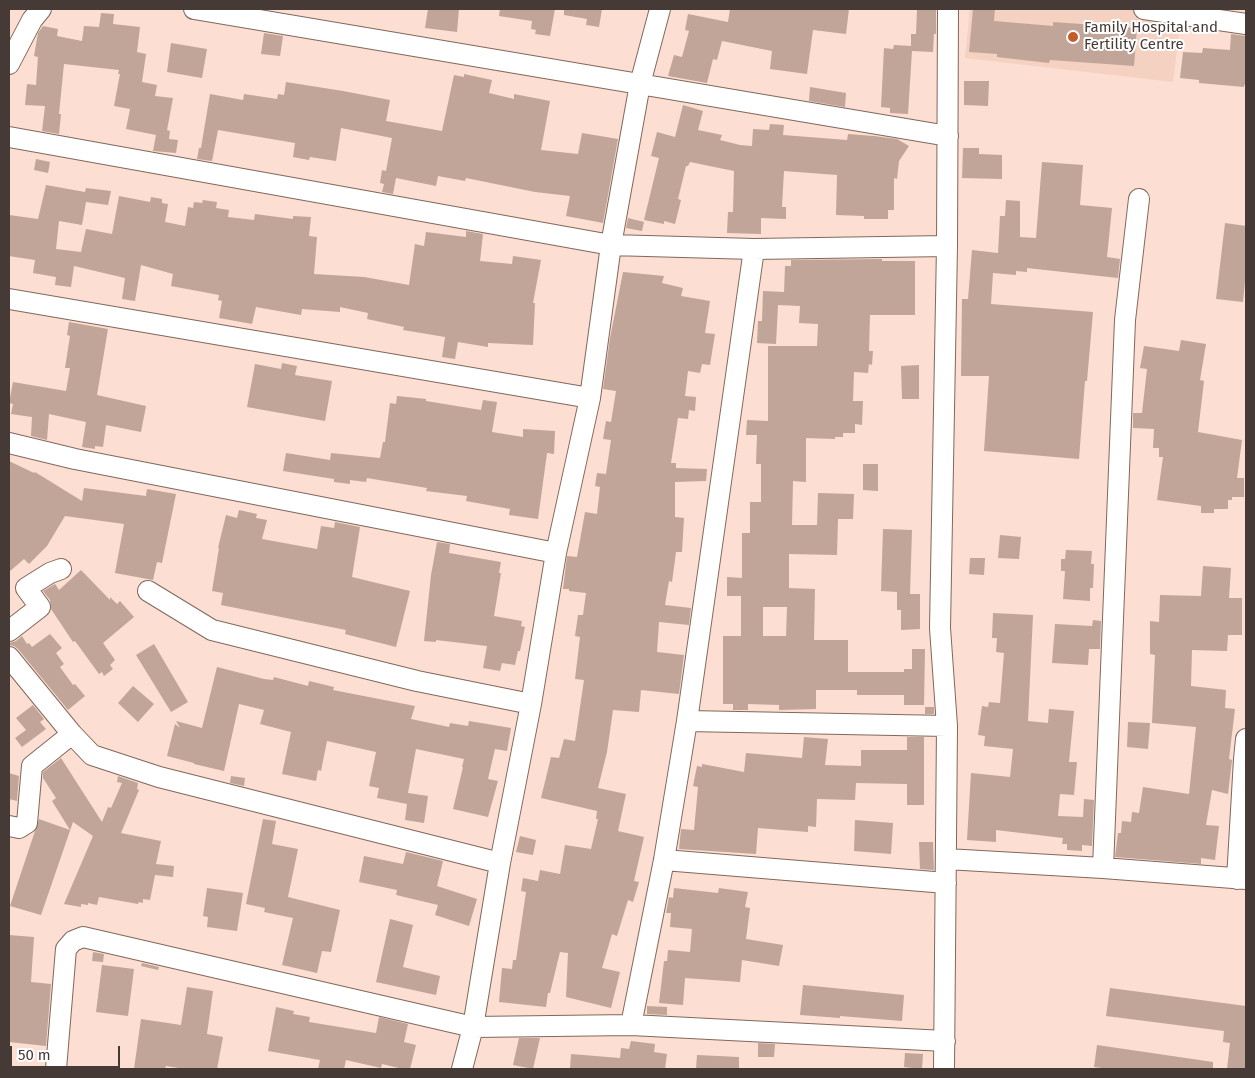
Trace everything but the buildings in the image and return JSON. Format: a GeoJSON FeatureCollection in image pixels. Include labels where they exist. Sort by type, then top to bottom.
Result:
{"type":"FeatureCollection","features":[{"type":"Feature","properties":{"kind":"street"},"geometry":{"type":"LineString","coordinates":[[9,64],[32,20],[41,9]]}},
{"type":"Feature","properties":{"kind":"street"},"geometry":{"type":"LineString","coordinates":[[194,9],[948,136]]}},
{"type":"Feature","properties":{"kind":"street"},"geometry":{"type":"LineString","coordinates":[[462,1069],[473,1027],[500,863],[532,704],[556,553],[590,398],[611,245],[640,84],[660,9]]}},
{"type":"Feature","properties":{"kind":"street"},"geometry":{"type":"LineString","coordinates":[[944,1069],[947,726],[940,628],[947,246],[948,9]]}},
{"type":"Feature","properties":{"kind":"street"},"geometry":{"type":"LineString","coordinates":[[1144,9],[1246,24]]}},
{"type":"Feature","properties":{"kind":"street"},"geometry":{"type":"LineString","coordinates":[[9,137],[611,245],[754,249],[947,246]]}},
{"type":"Feature","properties":{"kind":"street"},"geometry":{"type":"LineString","coordinates":[[1103,868],[1125,320],[1139,199]]}},
{"type":"Feature","properties":{"kind":"street"},"geometry":{"type":"LineString","coordinates":[[631,1025],[664,860],[687,721],[754,249]]}},
{"type":"Feature","properties":{"kind":"street"},"geometry":{"type":"LineString","coordinates":[[9,299],[590,398]]}},
{"type":"Feature","properties":{"kind":"street"},"geometry":{"type":"LineString","coordinates":[[9,443],[75,459],[556,553]]}},
{"type":"Feature","properties":{"kind":"street"},"geometry":{"type":"LineString","coordinates":[[9,631],[40,607],[26,588],[61,569]]}},
{"type":"Feature","properties":{"kind":"street"},"geometry":{"type":"LineString","coordinates":[[148,591],[212,630],[417,681],[532,704]]}},
{"type":"Feature","properties":{"kind":"street"},"geometry":{"type":"LineString","coordinates":[[9,657],[72,734],[92,755],[118,765],[178,781],[500,863]]}},
{"type":"Feature","properties":{"kind":"street"},"geometry":{"type":"LineString","coordinates":[[687,721],[947,726]]}},
{"type":"Feature","properties":{"kind":"street"},"geometry":{"type":"LineString","coordinates":[[9,826],[19,828],[26,823],[32,766],[72,734]]}},
{"type":"Feature","properties":{"kind":"street"},"geometry":{"type":"LineString","coordinates":[[946,859],[1103,868],[1242,879],[1246,739]]}},
{"type":"Feature","properties":{"kind":"street"},"geometry":{"type":"LineString","coordinates":[[664,860],[946,883]]}},
{"type":"Feature","properties":{"kind":"street"},"geometry":{"type":"LineString","coordinates":[[56,1069],[66,949],[73,941],[83,937],[473,1027],[631,1025],[945,1041]]}},
{"type":"Feature","properties":{"kind":"shaded area","name":"Family Hospital and Fertility Centre"},"geometry":{"type":"Polygon","coordinates":[[[970,9],[1130,9],[1181,17],[1173,82],[965,58],[970,9]]]}},
{"type":"Feature","properties":{"kind":"place","name":"Family Hospital and Fertility Centre"},"geometry":{"type":"Point","coordinates":[1073,37]}}]}
